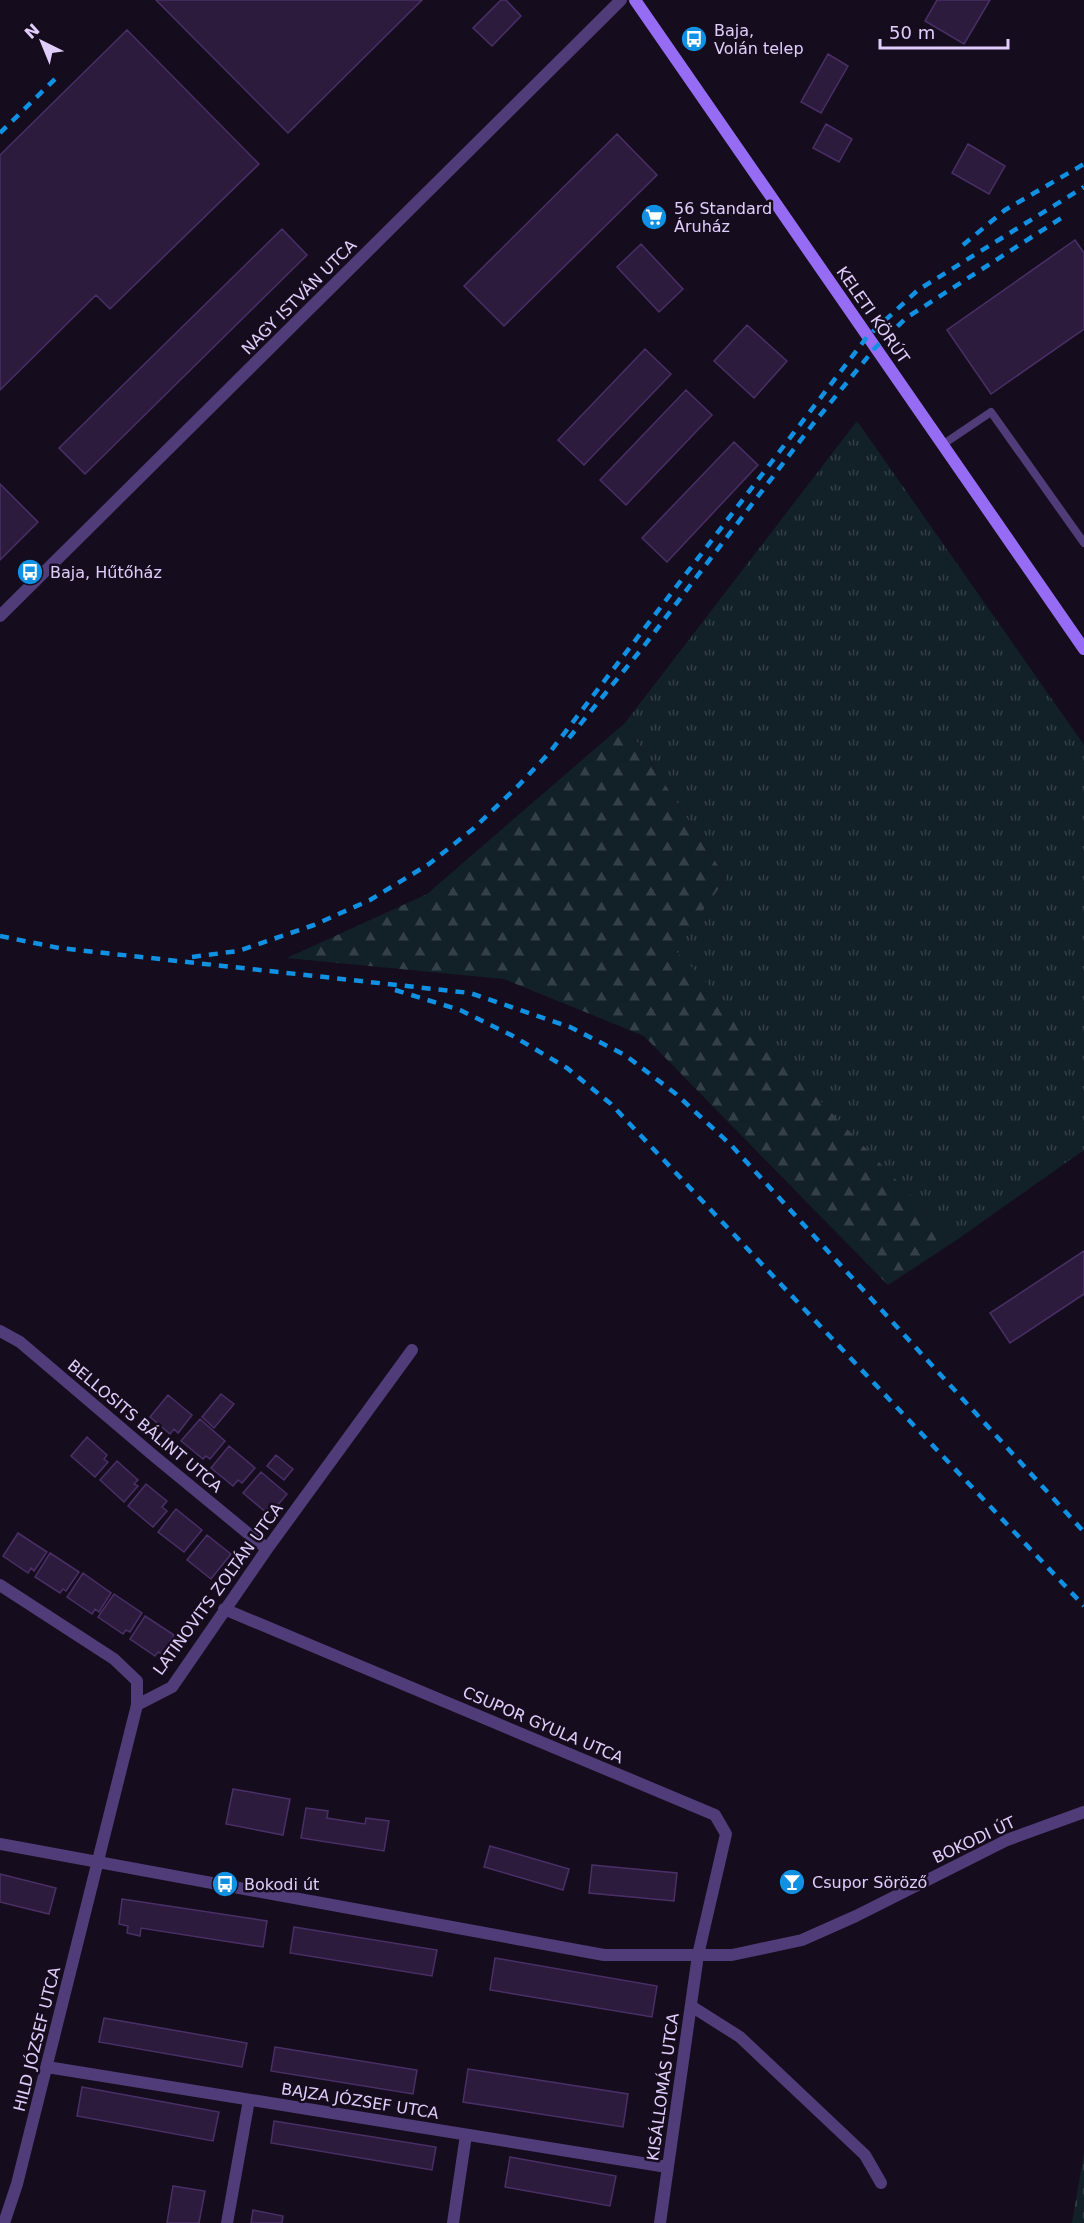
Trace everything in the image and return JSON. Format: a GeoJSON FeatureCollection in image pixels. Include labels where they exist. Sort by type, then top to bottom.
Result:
{"type":"FeatureCollection","features":[{"type":"Feature","properties":{"kind":"main road","name":"KELETI KÖRÚT"},"geometry":{"type":"LineString","coordinates":[[635,0],[1084,650]]}},
{"type":"Feature","properties":{"kind":"street","name":"NAGY ISTVÁN UTCA"},"geometry":{"type":"LineString","coordinates":[[0,616],[621,0]]}},
{"type":"Feature","properties":{"kind":"street","name":"BELLOSITS BÁLINT UTCA"},"geometry":{"type":"LineString","coordinates":[[0,1330],[20,1342],[267,1549]]}},
{"type":"Feature","properties":{"kind":"street","name":"LATINOVITS ZOLTÁN UTCA"},"geometry":{"type":"LineString","coordinates":[[137,1705],[172,1687],[224,1609],[412,1350]]}},
{"type":"Feature","properties":{"kind":"street"},"geometry":{"type":"LineString","coordinates":[[0,1585],[114,1659],[137,1681],[137,1705],[99,1863]]}},
{"type":"Feature","properties":{"kind":"street","name":"CSUPOR GYULA UTCA"},"geometry":{"type":"LineString","coordinates":[[224,1609],[715,1815],[726,1834],[698,1955]]}},
{"type":"Feature","properties":{"kind":"street","name":"BOKODI ÚT"},"geometry":{"type":"LineString","coordinates":[[0,1844],[604,1955],[732,1955],[802,1941],[1007,1840],[1084,1812]]}},
{"type":"Feature","properties":{"kind":"street","name":"HILD JÓZSEF UTCA"},"geometry":{"type":"LineString","coordinates":[[4,2223],[17,2184],[99,1863]]}},
{"type":"Feature","properties":{"kind":"street","name":"KISÁLLOMÁS UTCA"},"geometry":{"type":"LineString","coordinates":[[663,2222],[668,2167],[698,1955]]}},
{"type":"Feature","properties":{"kind":"street"},"geometry":{"type":"LineString","coordinates":[[691,2006],[749,2045],[865,2155],[881,2183]]}},
{"type":"Feature","properties":{"kind":"street","name":"BAJZA JÓZSEF UTCA"},"geometry":{"type":"LineString","coordinates":[[47,2067],[668,2167]]}},
{"type":"Feature","properties":{"kind":"street"},"geometry":{"type":"LineString","coordinates":[[227,2223],[249,2100]]}},
{"type":"Feature","properties":{"kind":"street"},"geometry":{"type":"LineString","coordinates":[[453,2223],[466,2135]]}},
{"type":"Feature","properties":{"kind":"lane"},"geometry":{"type":"LineString","coordinates":[[942,445],[991,412],[1084,543]]}},
{"type":"Feature","properties":{"kind":"green space"},"geometry":{"type":"Polygon","coordinates":[[[857,421],[1084,745],[1084,1150],[955,1241],[674,950],[726,878],[625,723],[857,421]]]}},
{"type":"Feature","properties":{"kind":"green space"},"geometry":{"type":"Polygon","coordinates":[[[625,723],[726,878],[675,950],[955,1241],[888,1285],[644,1036],[504,979],[287,958],[427,894],[625,723]]]}},
{"type":"Feature","properties":{"kind":"green space"},"geometry":{"type":"Polygon","coordinates":[[[1084,2153],[1084,2223],[1072,2223],[1084,2153]]]}},
{"type":"Feature","properties":{"kind":"building"},"geometry":{"type":"Polygon","coordinates":[[[156,0],[422,0],[288,133],[156,0]]]}},
{"type":"Feature","properties":{"kind":"building"},"geometry":{"type":"Polygon","coordinates":[[[501,0],[506,0],[521,16],[492,46],[473,28],[501,0]]]}},
{"type":"Feature","properties":{"kind":"building"},"geometry":{"type":"Polygon","coordinates":[[[937,0],[990,0],[964,44],[925,21],[937,0]]]}},
{"type":"Feature","properties":{"kind":"building"},"geometry":{"type":"Polygon","coordinates":[[[127,30],[259,164],[110,309],[96,295],[0,390],[0,155],[127,30]]]}},
{"type":"Feature","properties":{"kind":"building"},"geometry":{"type":"Polygon","coordinates":[[[828,54],[848,66],[821,113],[801,102],[828,54]]]}},
{"type":"Feature","properties":{"kind":"building"},"geometry":{"type":"Polygon","coordinates":[[[826,124],[852,139],[839,162],[813,148],[826,124]]]}},
{"type":"Feature","properties":{"kind":"building"},"geometry":{"type":"Polygon","coordinates":[[[617,134],[657,175],[504,326],[464,286],[617,134]]]}},
{"type":"Feature","properties":{"kind":"building"},"geometry":{"type":"Polygon","coordinates":[[[968,144],[1005,166],[989,194],[952,173],[968,144]]]}},
{"type":"Feature","properties":{"kind":"building"},"geometry":{"type":"Polygon","coordinates":[[[282,229],[307,255],[85,474],[59,448],[282,229]]]}},
{"type":"Feature","properties":{"kind":"building"},"geometry":{"type":"Polygon","coordinates":[[[1075,240],[1084,253],[1084,329],[991,394],[947,330],[1075,240]]]}},
{"type":"Feature","properties":{"kind":"building"},"geometry":{"type":"Polygon","coordinates":[[[641,244],[683,289],[659,312],[617,267],[641,244]]]}},
{"type":"Feature","properties":{"kind":"building"},"geometry":{"type":"Polygon","coordinates":[[[747,325],[787,361],[754,398],[714,361],[747,325]]]}},
{"type":"Feature","properties":{"kind":"building"},"geometry":{"type":"Polygon","coordinates":[[[645,349],[671,374],[584,465],[558,440],[645,349]]]}},
{"type":"Feature","properties":{"kind":"building"},"geometry":{"type":"Polygon","coordinates":[[[686,390],[712,415],[626,505],[600,480],[686,390]]]}},
{"type":"Feature","properties":{"kind":"building"},"geometry":{"type":"Polygon","coordinates":[[[734,442],[758,465],[667,562],[642,538],[734,442]]]}},
{"type":"Feature","properties":{"kind":"building"},"geometry":{"type":"Polygon","coordinates":[[[0,484],[38,522],[0,560],[0,484]]]}},
{"type":"Feature","properties":{"kind":"building"},"geometry":{"type":"Polygon","coordinates":[[[1084,1251],[1084,1294],[1010,1343],[990,1313],[1084,1251]]]}},
{"type":"Feature","properties":{"kind":"building"},"geometry":{"type":"Polygon","coordinates":[[[221,1394],[234,1404],[214,1428],[202,1417],[221,1394]]]}},
{"type":"Feature","properties":{"kind":"building"},"geometry":{"type":"Polygon","coordinates":[[[168,1395],[192,1415],[178,1433],[174,1429],[170,1434],[150,1417],[168,1395]]]}},
{"type":"Feature","properties":{"kind":"building"},"geometry":{"type":"Polygon","coordinates":[[[200,1419],[225,1441],[210,1459],[206,1456],[203,1459],[181,1441],[200,1419]]]}},
{"type":"Feature","properties":{"kind":"building"},"geometry":{"type":"Polygon","coordinates":[[[87,1437],[107,1455],[104,1459],[108,1462],[95,1477],[71,1456],[87,1437]]]}},
{"type":"Feature","properties":{"kind":"building"},"geometry":{"type":"Polygon","coordinates":[[[229,1446],[255,1468],[242,1483],[238,1480],[233,1486],[211,1468],[229,1446]]]}},
{"type":"Feature","properties":{"kind":"building"},"geometry":{"type":"Polygon","coordinates":[[[276,1455],[293,1469],[284,1480],[267,1466],[276,1455]]]}},
{"type":"Feature","properties":{"kind":"building"},"geometry":{"type":"Polygon","coordinates":[[[117,1461],[138,1480],[134,1484],[138,1486],[124,1502],[100,1480],[117,1461]]]}},
{"type":"Feature","properties":{"kind":"building"},"geometry":{"type":"Polygon","coordinates":[[[261,1472],[287,1494],[269,1515],[243,1493],[261,1472]]]}},
{"type":"Feature","properties":{"kind":"building"},"geometry":{"type":"Polygon","coordinates":[[[146,1484],[167,1501],[162,1507],[167,1511],[153,1527],[128,1506],[146,1484]]]}},
{"type":"Feature","properties":{"kind":"building"},"geometry":{"type":"Polygon","coordinates":[[[176,1509],[202,1530],[184,1552],[158,1532],[176,1509]]]}},
{"type":"Feature","properties":{"kind":"building"},"geometry":{"type":"Polygon","coordinates":[[[18,1533],[47,1552],[34,1571],[31,1568],[28,1573],[3,1556],[18,1533]]]}},
{"type":"Feature","properties":{"kind":"building"},"geometry":{"type":"Polygon","coordinates":[[[207,1535],[231,1554],[211,1579],[187,1560],[207,1535]]]}},
{"type":"Feature","properties":{"kind":"building"},"geometry":{"type":"Polygon","coordinates":[[[50,1553],[79,1572],[66,1591],[63,1589],[60,1593],[35,1577],[50,1553]]]}},
{"type":"Feature","properties":{"kind":"building"},"geometry":{"type":"Polygon","coordinates":[[[83,1573],[111,1593],[99,1612],[95,1609],[92,1614],[67,1597],[83,1573]]]}},
{"type":"Feature","properties":{"kind":"building"},"geometry":{"type":"Polygon","coordinates":[[[114,1594],[142,1613],[130,1632],[126,1630],[123,1634],[98,1617],[114,1594]]]}},
{"type":"Feature","properties":{"kind":"building"},"geometry":{"type":"Polygon","coordinates":[[[145,1616],[174,1635],[162,1654],[158,1652],[155,1656],[130,1639],[145,1616]]]}},
{"type":"Feature","properties":{"kind":"building"},"geometry":{"type":"Polygon","coordinates":[[[233,1789],[290,1799],[283,1835],[226,1824],[233,1789]]]}},
{"type":"Feature","properties":{"kind":"building"},"geometry":{"type":"Polygon","coordinates":[[[306,1808],[328,1811],[327,1818],[365,1824],[366,1818],[389,1821],[384,1851],[301,1838],[306,1808]]]}},
{"type":"Feature","properties":{"kind":"building"},"geometry":{"type":"Polygon","coordinates":[[[490,1846],[569,1869],[563,1890],[484,1867],[490,1846]]]}},
{"type":"Feature","properties":{"kind":"building"},"geometry":{"type":"Polygon","coordinates":[[[592,1865],[677,1873],[674,1901],[589,1893],[592,1865]]]}},
{"type":"Feature","properties":{"kind":"building"},"geometry":{"type":"Polygon","coordinates":[[[0,1874],[56,1888],[49,1914],[0,1902],[0,1874]]]}},
{"type":"Feature","properties":{"kind":"building"},"geometry":{"type":"Polygon","coordinates":[[[122,1899],[267,1921],[263,1947],[141,1928],[140,1936],[127,1933],[128,1926],[119,1924],[122,1899]]]}},
{"type":"Feature","properties":{"kind":"building"},"geometry":{"type":"Polygon","coordinates":[[[294,1927],[437,1950],[432,1976],[290,1953],[294,1927]]]}},
{"type":"Feature","properties":{"kind":"building"},"geometry":{"type":"Polygon","coordinates":[[[495,1958],[657,1986],[652,2017],[490,1990],[495,1958]]]}},
{"type":"Feature","properties":{"kind":"building"},"geometry":{"type":"Polygon","coordinates":[[[104,2018],[247,2043],[242,2067],[99,2042],[104,2018]]]}},
{"type":"Feature","properties":{"kind":"building"},"geometry":{"type":"Polygon","coordinates":[[[275,2047],[417,2070],[413,2094],[271,2071],[275,2047]]]}},
{"type":"Feature","properties":{"kind":"building"},"geometry":{"type":"Polygon","coordinates":[[[468,2069],[628,2094],[623,2127],[463,2102],[468,2069]]]}},
{"type":"Feature","properties":{"kind":"building"},"geometry":{"type":"Polygon","coordinates":[[[82,2087],[219,2112],[213,2141],[77,2116],[82,2087]]]}},
{"type":"Feature","properties":{"kind":"building"},"geometry":{"type":"Polygon","coordinates":[[[274,2121],[436,2147],[432,2170],[271,2143],[274,2121]]]}},
{"type":"Feature","properties":{"kind":"building"},"geometry":{"type":"Polygon","coordinates":[[[510,2157],[616,2176],[610,2206],[505,2187],[510,2157]]]}},
{"type":"Feature","properties":{"kind":"building"},"geometry":{"type":"Polygon","coordinates":[[[173,2186],[205,2191],[199,2223],[167,2223],[173,2186]]]}},
{"type":"Feature","properties":{"kind":"building"},"geometry":{"type":"Polygon","coordinates":[[[253,2210],[283,2216],[282,2223],[251,2223],[253,2210]]]}},
{"type":"Feature","properties":{"kind":"railway"},"geometry":{"type":"LineString","coordinates":[[0,133],[55,79]]}},
{"type":"Feature","properties":{"kind":"railway"},"geometry":{"type":"LineString","coordinates":[[963,245],[1005,210],[1084,164]]}},
{"type":"Feature","properties":{"kind":"railway"},"geometry":{"type":"LineString","coordinates":[[192,957],[238,951],[314,925],[370,900],[429,864],[473,829],[550,752],[867,337],[918,290],[1084,187]]}},
{"type":"Feature","properties":{"kind":"railway"},"geometry":{"type":"LineString","coordinates":[[569,738],[644,646],[813,424],[875,348],[906,318],[1066,215]]}},
{"type":"Feature","properties":{"kind":"railway"},"geometry":{"type":"LineString","coordinates":[[0,936],[59,948],[470,993],[570,1027],[625,1055],[676,1094],[731,1145],[1084,1532]]}},
{"type":"Feature","properties":{"kind":"railway"},"geometry":{"type":"LineString","coordinates":[[395,990],[460,1010],[513,1036],[567,1068],[611,1104],[1084,1606]]}},
{"type":"Feature","properties":{"kind":"place","name":"Baja, Volán telep"},"geometry":{"type":"Point","coordinates":[694,39]}},
{"type":"Feature","properties":{"kind":"place","name":"56 Standard Áruház"},"geometry":{"type":"Point","coordinates":[654,217]}},
{"type":"Feature","properties":{"kind":"place","name":"Baja, Hűtőház"},"geometry":{"type":"Point","coordinates":[30,572]}},
{"type":"Feature","properties":{"kind":"place","name":"Csupor Söröző"},"geometry":{"type":"Point","coordinates":[792,1882]}},
{"type":"Feature","properties":{"kind":"place","name":"Bokodi út"},"geometry":{"type":"Point","coordinates":[225,1884]}}]}
